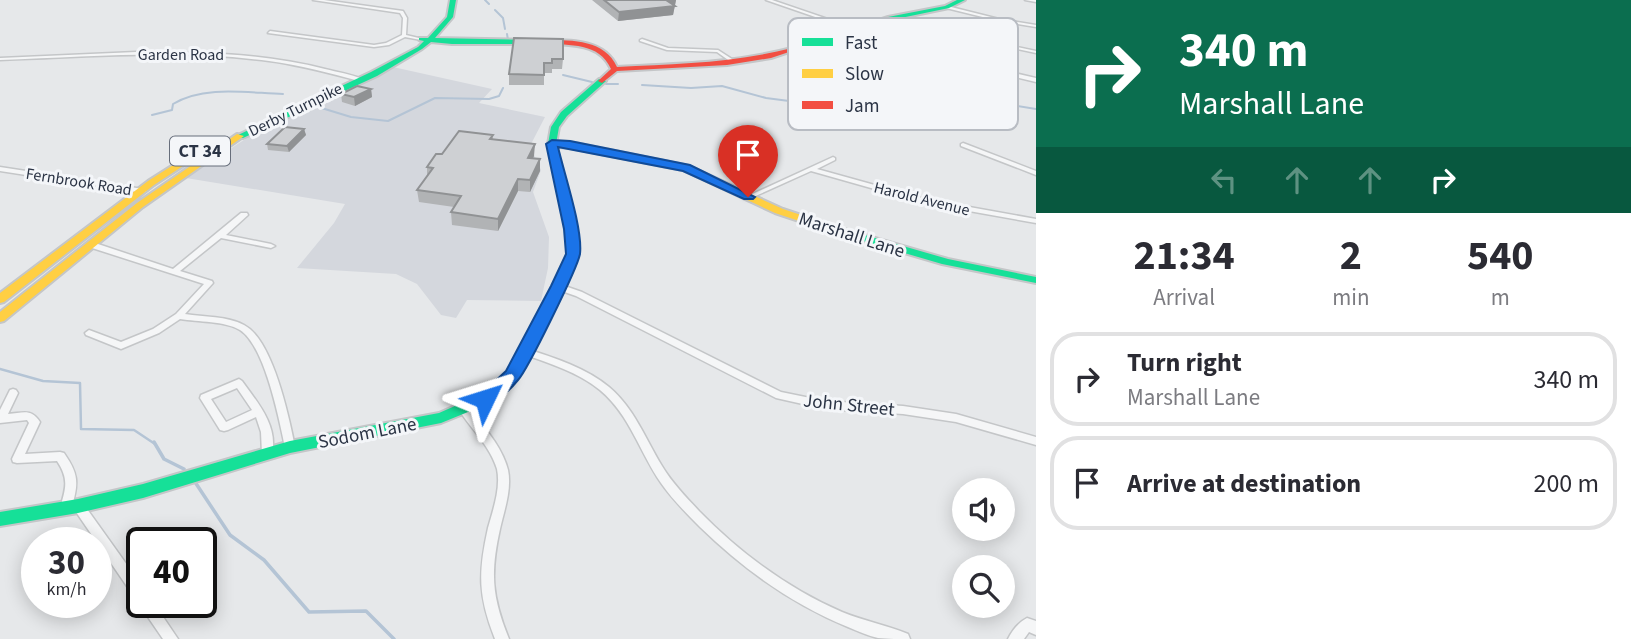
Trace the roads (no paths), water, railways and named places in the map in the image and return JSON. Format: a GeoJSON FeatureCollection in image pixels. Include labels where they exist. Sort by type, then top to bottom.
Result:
{"type":"FeatureCollection","features":[{"type":"Feature","properties":{"kind":"main road","name":"CT 34"},"geometry":{"type":"LineString","coordinates":[[426,39],[441,17],[444,0]]}},
{"type":"Feature","properties":{"kind":"main road","name":"CT 34"},"geometry":{"type":"LineString","coordinates":[[426,39],[450,17],[453,0]]}},
{"type":"Feature","properties":{"kind":"main road"},"geometry":{"type":"LineString","coordinates":[[890,18],[947,7],[962,0]]}},
{"type":"Feature","properties":{"kind":"main road"},"geometry":{"type":"LineString","coordinates":[[426,39],[576,44],[604,53],[615,64],[615,69]]}},
{"type":"Feature","properties":{"kind":"main road","name":"Derby Turnpike"},"geometry":{"type":"LineString","coordinates":[[0,318],[172,182],[237,138],[426,39]]}},
{"type":"Feature","properties":{"kind":"main road"},"geometry":{"type":"LineString","coordinates":[[552,144],[555,127],[564,114],[615,69],[733,61],[788,52]]}},
{"type":"Feature","properties":{"kind":"main road","name":"Derby Turnpike"},"geometry":{"type":"LineString","coordinates":[[0,299],[156,180],[252,121],[357,76]]}},
{"type":"Feature","properties":{"kind":"main road","name":"Marshall Lane"},"geometry":{"type":"LineString","coordinates":[[552,144],[570,145],[686,168],[779,211],[912,254],[1036,280]]}},
{"type":"Feature","properties":{"kind":"main road","name":"Sodom Lane"},"geometry":{"type":"LineString","coordinates":[[0,519],[143,491],[290,447],[441,418],[464,410],[500,388],[513,375],[527,352],[573,254],[571,229],[552,144]]}},
{"type":"Feature","properties":{"kind":"main road"},"geometry":{"type":"LineString","coordinates":[[156,180],[172,182]]}},
{"type":"Feature","properties":{"kind":"street"},"geometry":{"type":"LineString","coordinates":[[315,0],[402,12],[405,18],[404,36]]}},
{"type":"Feature","properties":{"kind":"street"},"geometry":{"type":"LineString","coordinates":[[768,0],[822,18]]}},
{"type":"Feature","properties":{"kind":"street"},"geometry":{"type":"LineString","coordinates":[[1027,0],[1036,1]]}},
{"type":"Feature","properties":{"kind":"street"},"geometry":{"type":"LineString","coordinates":[[947,7],[991,18]]}},
{"type":"Feature","properties":{"kind":"street"},"geometry":{"type":"LineString","coordinates":[[1018,23],[1036,26]]}},
{"type":"Feature","properties":{"kind":"street"},"geometry":{"type":"LineString","coordinates":[[270,32],[374,46],[387,44],[404,36],[426,39]]}},
{"type":"Feature","properties":{"kind":"street"},"geometry":{"type":"LineString","coordinates":[[642,40],[670,50],[718,51],[733,61]]}},
{"type":"Feature","properties":{"kind":"street"},"geometry":{"type":"LineString","coordinates":[[1018,48],[1036,52]]}},
{"type":"Feature","properties":{"kind":"street","name":"Garden Road"},"geometry":{"type":"LineString","coordinates":[[0,59],[224,53],[357,76]]}},
{"type":"Feature","properties":{"kind":"street"},"geometry":{"type":"LineString","coordinates":[[1018,76],[1036,80]]}},
{"type":"Feature","properties":{"kind":"street"},"geometry":{"type":"LineString","coordinates":[[963,145],[1036,173]]}},
{"type":"Feature","properties":{"kind":"street"},"geometry":{"type":"LineString","coordinates":[[748,197],[833,159]]}},
{"type":"Feature","properties":{"kind":"street","name":"Fernbrook Road"},"geometry":{"type":"LineString","coordinates":[[0,169],[158,194]]}},
{"type":"Feature","properties":{"kind":"street","name":"Harold Avenue"},"geometry":{"type":"LineString","coordinates":[[810,169],[924,201],[1036,221]]}},
{"type":"Feature","properties":{"kind":"street"},"geometry":{"type":"LineString","coordinates":[[174,272],[202,246],[222,236],[244,215]]}},
{"type":"Feature","properties":{"kind":"street"},"geometry":{"type":"LineString","coordinates":[[222,236],[271,246]]}},
{"type":"Feature","properties":{"kind":"street"},"geometry":{"type":"LineString","coordinates":[[89,333],[121,346],[156,331],[179,316],[209,283],[92,246]]}},
{"type":"Feature","properties":{"kind":"street","name":"John Street"},"geometry":{"type":"LineString","coordinates":[[559,286],[579,293],[779,395],[825,405],[903,410],[956,418],[1036,441]]}},
{"type":"Feature","properties":{"kind":"street"},"geometry":{"type":"LineString","coordinates":[[179,316],[241,326],[254,335],[283,409],[290,447]]}},
{"type":"Feature","properties":{"kind":"street"},"geometry":{"type":"LineString","coordinates":[[527,352],[582,374],[614,395],[671,488],[737,554],[827,613],[903,639]]}},
{"type":"Feature","properties":{"kind":"street"},"geometry":{"type":"LineString","coordinates":[[258,412],[224,427],[205,398],[239,383],[258,412],[268,430],[267,454]]}},
{"type":"Feature","properties":{"kind":"street"},"geometry":{"type":"LineString","coordinates":[[13,393],[1,419],[29,415],[35,422],[17,459],[60,456],[71,470],[72,507],[126,576]]}},
{"type":"Feature","properties":{"kind":"street"},"geometry":{"type":"LineString","coordinates":[[464,410],[495,453],[503,475],[503,490],[488,555],[485,586],[490,611],[502,639]]}},
{"type":"Feature","properties":{"kind":"street"},"geometry":{"type":"LineString","coordinates":[[156,618],[171,639]]}},
{"type":"Feature","properties":{"kind":"street"},"geometry":{"type":"LineString","coordinates":[[1015,639],[1027,625],[1036,628]]}},
{"type":"Feature","properties":{"kind":"waterway"},"geometry":{"type":"LineString","coordinates":[[485,0],[489,4]]}},
{"type":"Feature","properties":{"kind":"waterway"},"geometry":{"type":"LineString","coordinates":[[495,10],[503,18],[505,29]]}},
{"type":"Feature","properties":{"kind":"waterway"},"geometry":{"type":"LineString","coordinates":[[507,34],[508,40]]}},
{"type":"Feature","properties":{"kind":"waterway"},"geometry":{"type":"LineString","coordinates":[[563,75],[592,82]]}},
{"type":"Feature","properties":{"kind":"waterway"},"geometry":{"type":"LineString","coordinates":[[606,84],[618,84]]}},
{"type":"Feature","properties":{"kind":"waterway"},"geometry":{"type":"LineString","coordinates":[[642,85],[691,88],[722,86],[788,101]]}},
{"type":"Feature","properties":{"kind":"waterway"},"geometry":{"type":"LineString","coordinates":[[315,106],[351,117],[388,121],[435,98],[489,99],[499,96],[503,88]]}},
{"type":"Feature","properties":{"kind":"waterway"},"geometry":{"type":"LineString","coordinates":[[152,115],[172,110],[173,104],[198,94],[283,94]]}},
{"type":"Feature","properties":{"kind":"waterway"},"geometry":{"type":"LineString","coordinates":[[1018,106],[1036,109]]}},
{"type":"Feature","properties":{"kind":"waterway"},"geometry":{"type":"LineString","coordinates":[[0,369],[43,381],[80,383],[81,429],[134,430],[155,444]]}},
{"type":"Feature","properties":{"kind":"waterway"},"geometry":{"type":"LineString","coordinates":[[154,442],[164,459],[184,469]]}},
{"type":"Feature","properties":{"kind":"waterway"},"geometry":{"type":"LineString","coordinates":[[195,482],[230,535],[264,560],[309,612],[366,611],[394,639]]}}]}
